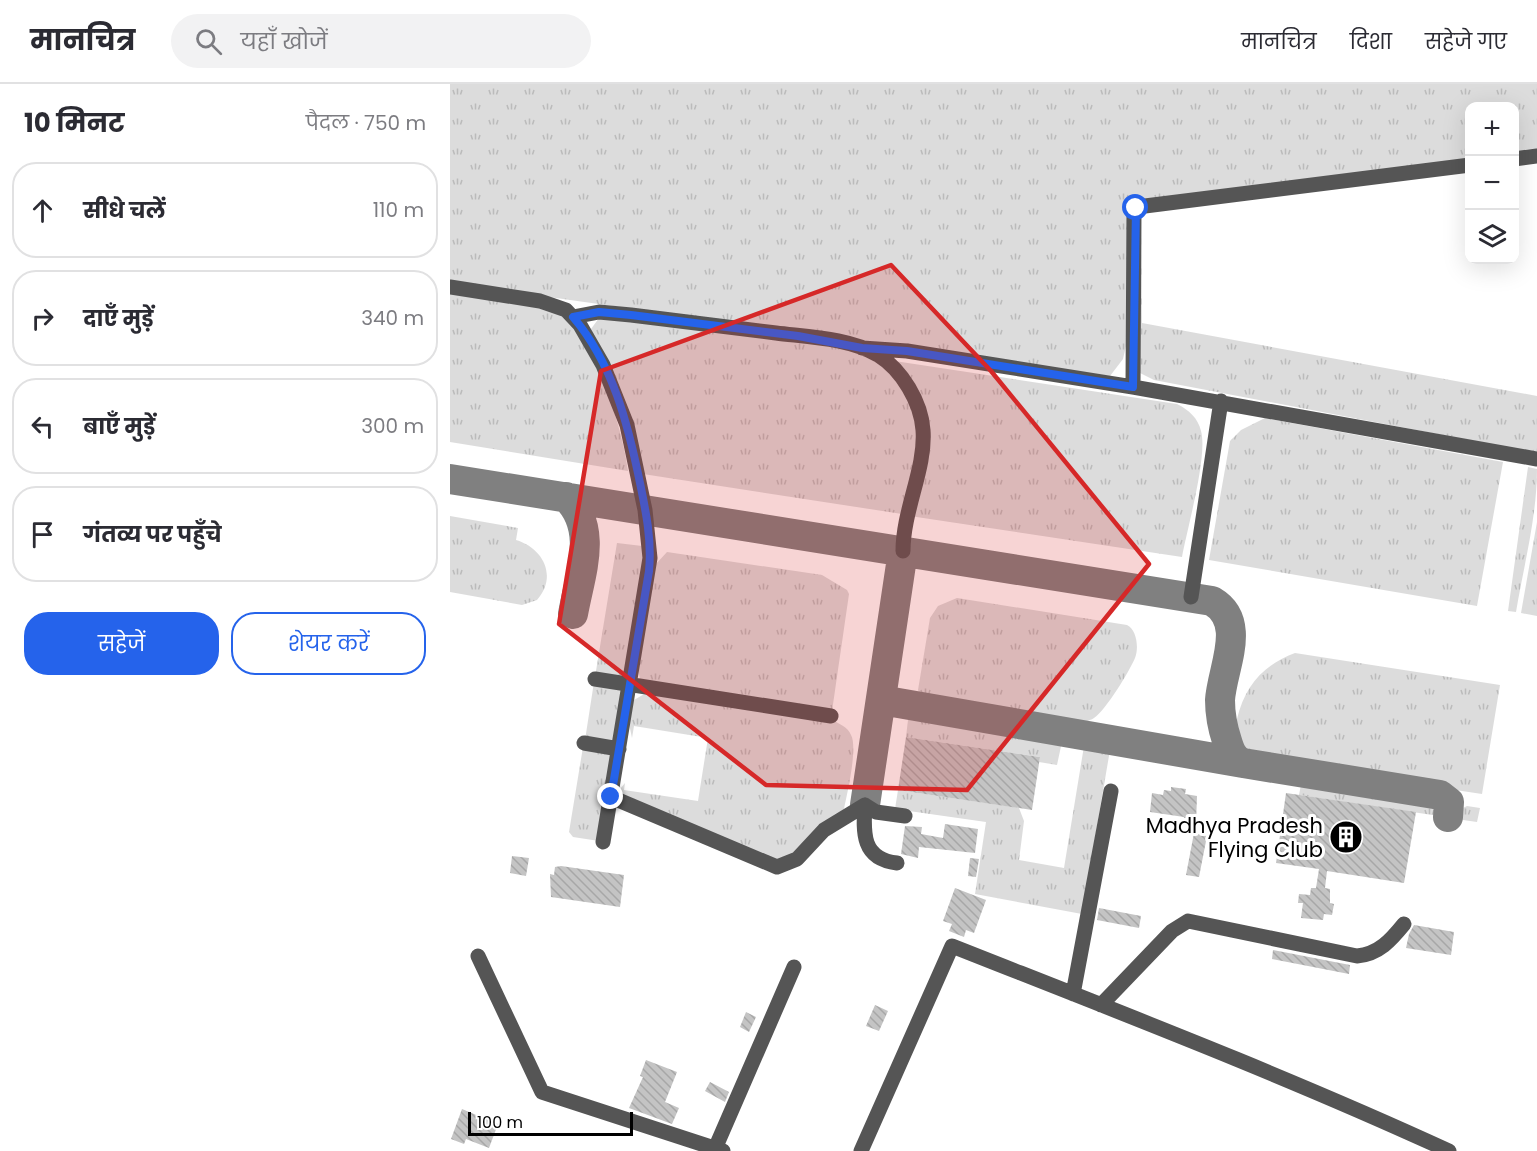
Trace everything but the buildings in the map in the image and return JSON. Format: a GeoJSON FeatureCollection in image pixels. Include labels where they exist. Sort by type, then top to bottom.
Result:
{"type":"FeatureCollection","features":[{"type":"Feature","properties":{"kind":"street"},"geometry":{"type":"LineString","coordinates":[[1519,158],[1537,156]]}},
{"type":"Feature","properties":{"kind":"street"},"geometry":{"type":"LineString","coordinates":[[1133,387],[1134,211],[1137,207],[1465,166]]}},
{"type":"Feature","properties":{"kind":"street"},"geometry":{"type":"LineString","coordinates":[[450,287],[559,306],[573,317],[589,340],[615,389],[627,425],[645,510],[650,558],[603,842]]}},
{"type":"Feature","properties":{"kind":"street"},"geometry":{"type":"LineString","coordinates":[[573,317],[599,312],[631,315],[798,336],[862,348],[907,351],[1221,401],[1537,459]]}},
{"type":"Feature","properties":{"kind":"street"},"geometry":{"type":"LineString","coordinates":[[862,348],[879,356],[899,375],[917,404],[921,416],[923,439],[906,512],[903,551]]}},
{"type":"Feature","properties":{"kind":"street"},"geometry":{"type":"LineString","coordinates":[[1191,597],[1221,401]]}},
{"type":"Feature","properties":{"kind":"street"},"geometry":{"type":"LineString","coordinates":[[595,679],[831,716]]}},
{"type":"Feature","properties":{"kind":"street"},"geometry":{"type":"LineString","coordinates":[[584,743],[619,749]]}},
{"type":"Feature","properties":{"kind":"street"},"geometry":{"type":"LineString","coordinates":[[1073,994],[1111,791]]}},
{"type":"Feature","properties":{"kind":"street"},"geometry":{"type":"LineString","coordinates":[[611,797],[777,867],[797,859],[824,830],[865,805]]}},
{"type":"Feature","properties":{"kind":"street"},"geometry":{"type":"LineString","coordinates":[[865,805],[876,812],[905,816]]}},
{"type":"Feature","properties":{"kind":"street"},"geometry":{"type":"LineString","coordinates":[[865,805],[864,834],[871,850],[883,860],[897,863]]}},
{"type":"Feature","properties":{"kind":"street"},"geometry":{"type":"LineString","coordinates":[[1101,1005],[1172,931],[1188,921],[1357,956],[1367,955],[1384,946],[1404,924]]}},
{"type":"Feature","properties":{"kind":"street"},"geometry":{"type":"LineString","coordinates":[[861,1151],[952,946],[1353,1107],[1449,1151]]}},
{"type":"Feature","properties":{"kind":"street"},"geometry":{"type":"LineString","coordinates":[[478,956],[542,1092],[717,1150],[794,967]]}},
{"type":"Feature","properties":{"kind":"highlighted area"},"geometry":{"type":"Polygon","coordinates":[[[891,265],[991,371],[1149,564],[967,790],[766,785],[559,624],[601,371],[891,265]]]}},
{"type":"Feature","properties":{"kind":"green space"},"geometry":{"type":"Polygon","coordinates":[[[450,84],[1537,84],[1537,151],[1519,153],[1519,102],[1465,102],[1465,160],[1137,202],[1126,346],[1123,359],[1110,376],[450,283],[450,84]]]}},
{"type":"Feature","properties":{"kind":"green space"},"geometry":{"type":"Polygon","coordinates":[[[1141,214],[1142,323],[1537,396],[1537,453],[1154,380],[1140,373],[1141,214]]]}},
{"type":"Feature","properties":{"kind":"green space"},"geometry":{"type":"Polygon","coordinates":[[[450,291],[548,309],[569,321],[582,337],[594,358],[604,383],[620,432],[628,471],[450,442],[450,291]]]}},
{"type":"Feature","properties":{"kind":"green space"},"geometry":{"type":"Polygon","coordinates":[[[599,318],[839,347],[873,356],[908,392],[920,437],[902,514],[643,474],[591,329],[599,318]]]}},
{"type":"Feature","properties":{"kind":"green space"},"geometry":{"type":"Polygon","coordinates":[[[888,360],[1177,404],[1185,409],[1198,422],[1201,431],[1202,457],[1182,557],[910,516],[927,434],[888,360]]]}},
{"type":"Feature","properties":{"kind":"green space"},"geometry":{"type":"Polygon","coordinates":[[[1265,418],[1503,462],[1477,606],[1209,560],[1230,441],[1241,430],[1265,418]]]}},
{"type":"Feature","properties":{"kind":"green space"},"geometry":{"type":"Polygon","coordinates":[[[1528,467],[1537,469],[1536,487],[1516,612],[1508,611],[1528,467]]]}},
{"type":"Feature","properties":{"kind":"green space"},"geometry":{"type":"Polygon","coordinates":[[[450,516],[518,528],[516,540],[534,549],[540,556],[547,573],[543,591],[537,600],[522,605],[450,592],[450,516]]]}},
{"type":"Feature","properties":{"kind":"green space"},"geometry":{"type":"Polygon","coordinates":[[[1537,522],[1537,616],[1521,613],[1537,522]]]}},
{"type":"Feature","properties":{"kind":"green space"},"geometry":{"type":"Polygon","coordinates":[[[617,543],[642,546],[645,552],[626,676],[595,677],[617,543]]]}},
{"type":"Feature","properties":{"kind":"green space"},"geometry":{"type":"Polygon","coordinates":[[[667,552],[822,575],[847,590],[849,594],[832,711],[640,679],[638,668],[656,564],[667,552]]]}},
{"type":"Feature","properties":{"kind":"green space"},"geometry":{"type":"Polygon","coordinates":[[[957,598],[1127,625],[1133,631],[1136,640],[1135,658],[1105,707],[1094,718],[1082,722],[1038,720],[922,699],[918,690],[930,618],[938,606],[957,598]]]}},
{"type":"Feature","properties":{"kind":"green space"},"geometry":{"type":"Polygon","coordinates":[[[1295,653],[1500,685],[1482,794],[1276,763],[1254,757],[1244,751],[1237,742],[1235,733],[1240,707],[1245,696],[1265,670],[1295,653]]]}},
{"type":"Feature","properties":{"kind":"green space"},"geometry":{"type":"Polygon","coordinates":[[[594,682],[622,689],[613,741],[585,740],[594,682]]]}},
{"type":"Feature","properties":{"kind":"green space"},"geometry":{"type":"Polygon","coordinates":[[[646,693],[833,720],[841,724],[848,730],[853,741],[851,771],[844,809],[782,862],[620,796],[620,789],[625,783],[624,790],[698,801],[708,738],[634,726],[632,738],[628,719],[634,700],[646,693]]]}},
{"type":"Feature","properties":{"kind":"green space"},"geometry":{"type":"Polygon","coordinates":[[[916,715],[1063,737],[1057,765],[1039,762],[1040,757],[906,737],[908,720],[916,715]]]}},
{"type":"Feature","properties":{"kind":"green space"},"geometry":{"type":"Polygon","coordinates":[[[1084,746],[1110,750],[1082,914],[975,894],[986,822],[895,809],[898,790],[1019,808],[1024,821],[1019,860],[1064,868],[1084,746]]]}},
{"type":"Feature","properties":{"kind":"green space"},"geometry":{"type":"Polygon","coordinates":[[[583,747],[613,754],[599,841],[573,837],[569,832],[583,747]]]}},
{"type":"Feature","properties":{"kind":"green space"},"geometry":{"type":"Polygon","coordinates":[[[1302,779],[1429,800],[1439,806],[1439,816],[1299,795],[1302,779]]]}},
{"type":"Feature","properties":{"kind":"green space"},"geometry":{"type":"Polygon","coordinates":[[[1467,806],[1480,808],[1477,822],[1456,819],[1459,810],[1467,806]]]}},
{"type":"Feature","properties":{"kind":"taxiway"},"geometry":{"type":"LineString","coordinates":[[450,479],[1212,601],[1223,610],[1229,621],[1231,633],[1220,705],[1226,736],[1234,757],[1243,763],[1440,795],[1449,802],[1448,817]]}},
{"type":"Feature","properties":{"kind":"taxiway"},"geometry":{"type":"LineString","coordinates":[[566,497],[576,510],[585,538],[583,568],[573,614]]}},
{"type":"Feature","properties":{"kind":"taxiway"},"geometry":{"type":"LineString","coordinates":[[865,805],[903,551]]}},
{"type":"Feature","properties":{"kind":"taxiway"},"geometry":{"type":"LineString","coordinates":[[881,700],[1243,763]]}},
{"type":"Feature","properties":{"kind":"place","name":"Madhya Pradesh Flying Club"},"geometry":{"type":"Point","coordinates":[1346,837]}},
{"type":"Feature","properties":{"kind":"route"},"geometry":{"type":"LineString","coordinates":[[611,797],[649,571],[650,546],[645,510],[622,407],[603,365],[573,317],[588,312],[631,315],[798,336],[862,348],[907,351],[1133,387],[1134,211],[1136,208]]}}]}
